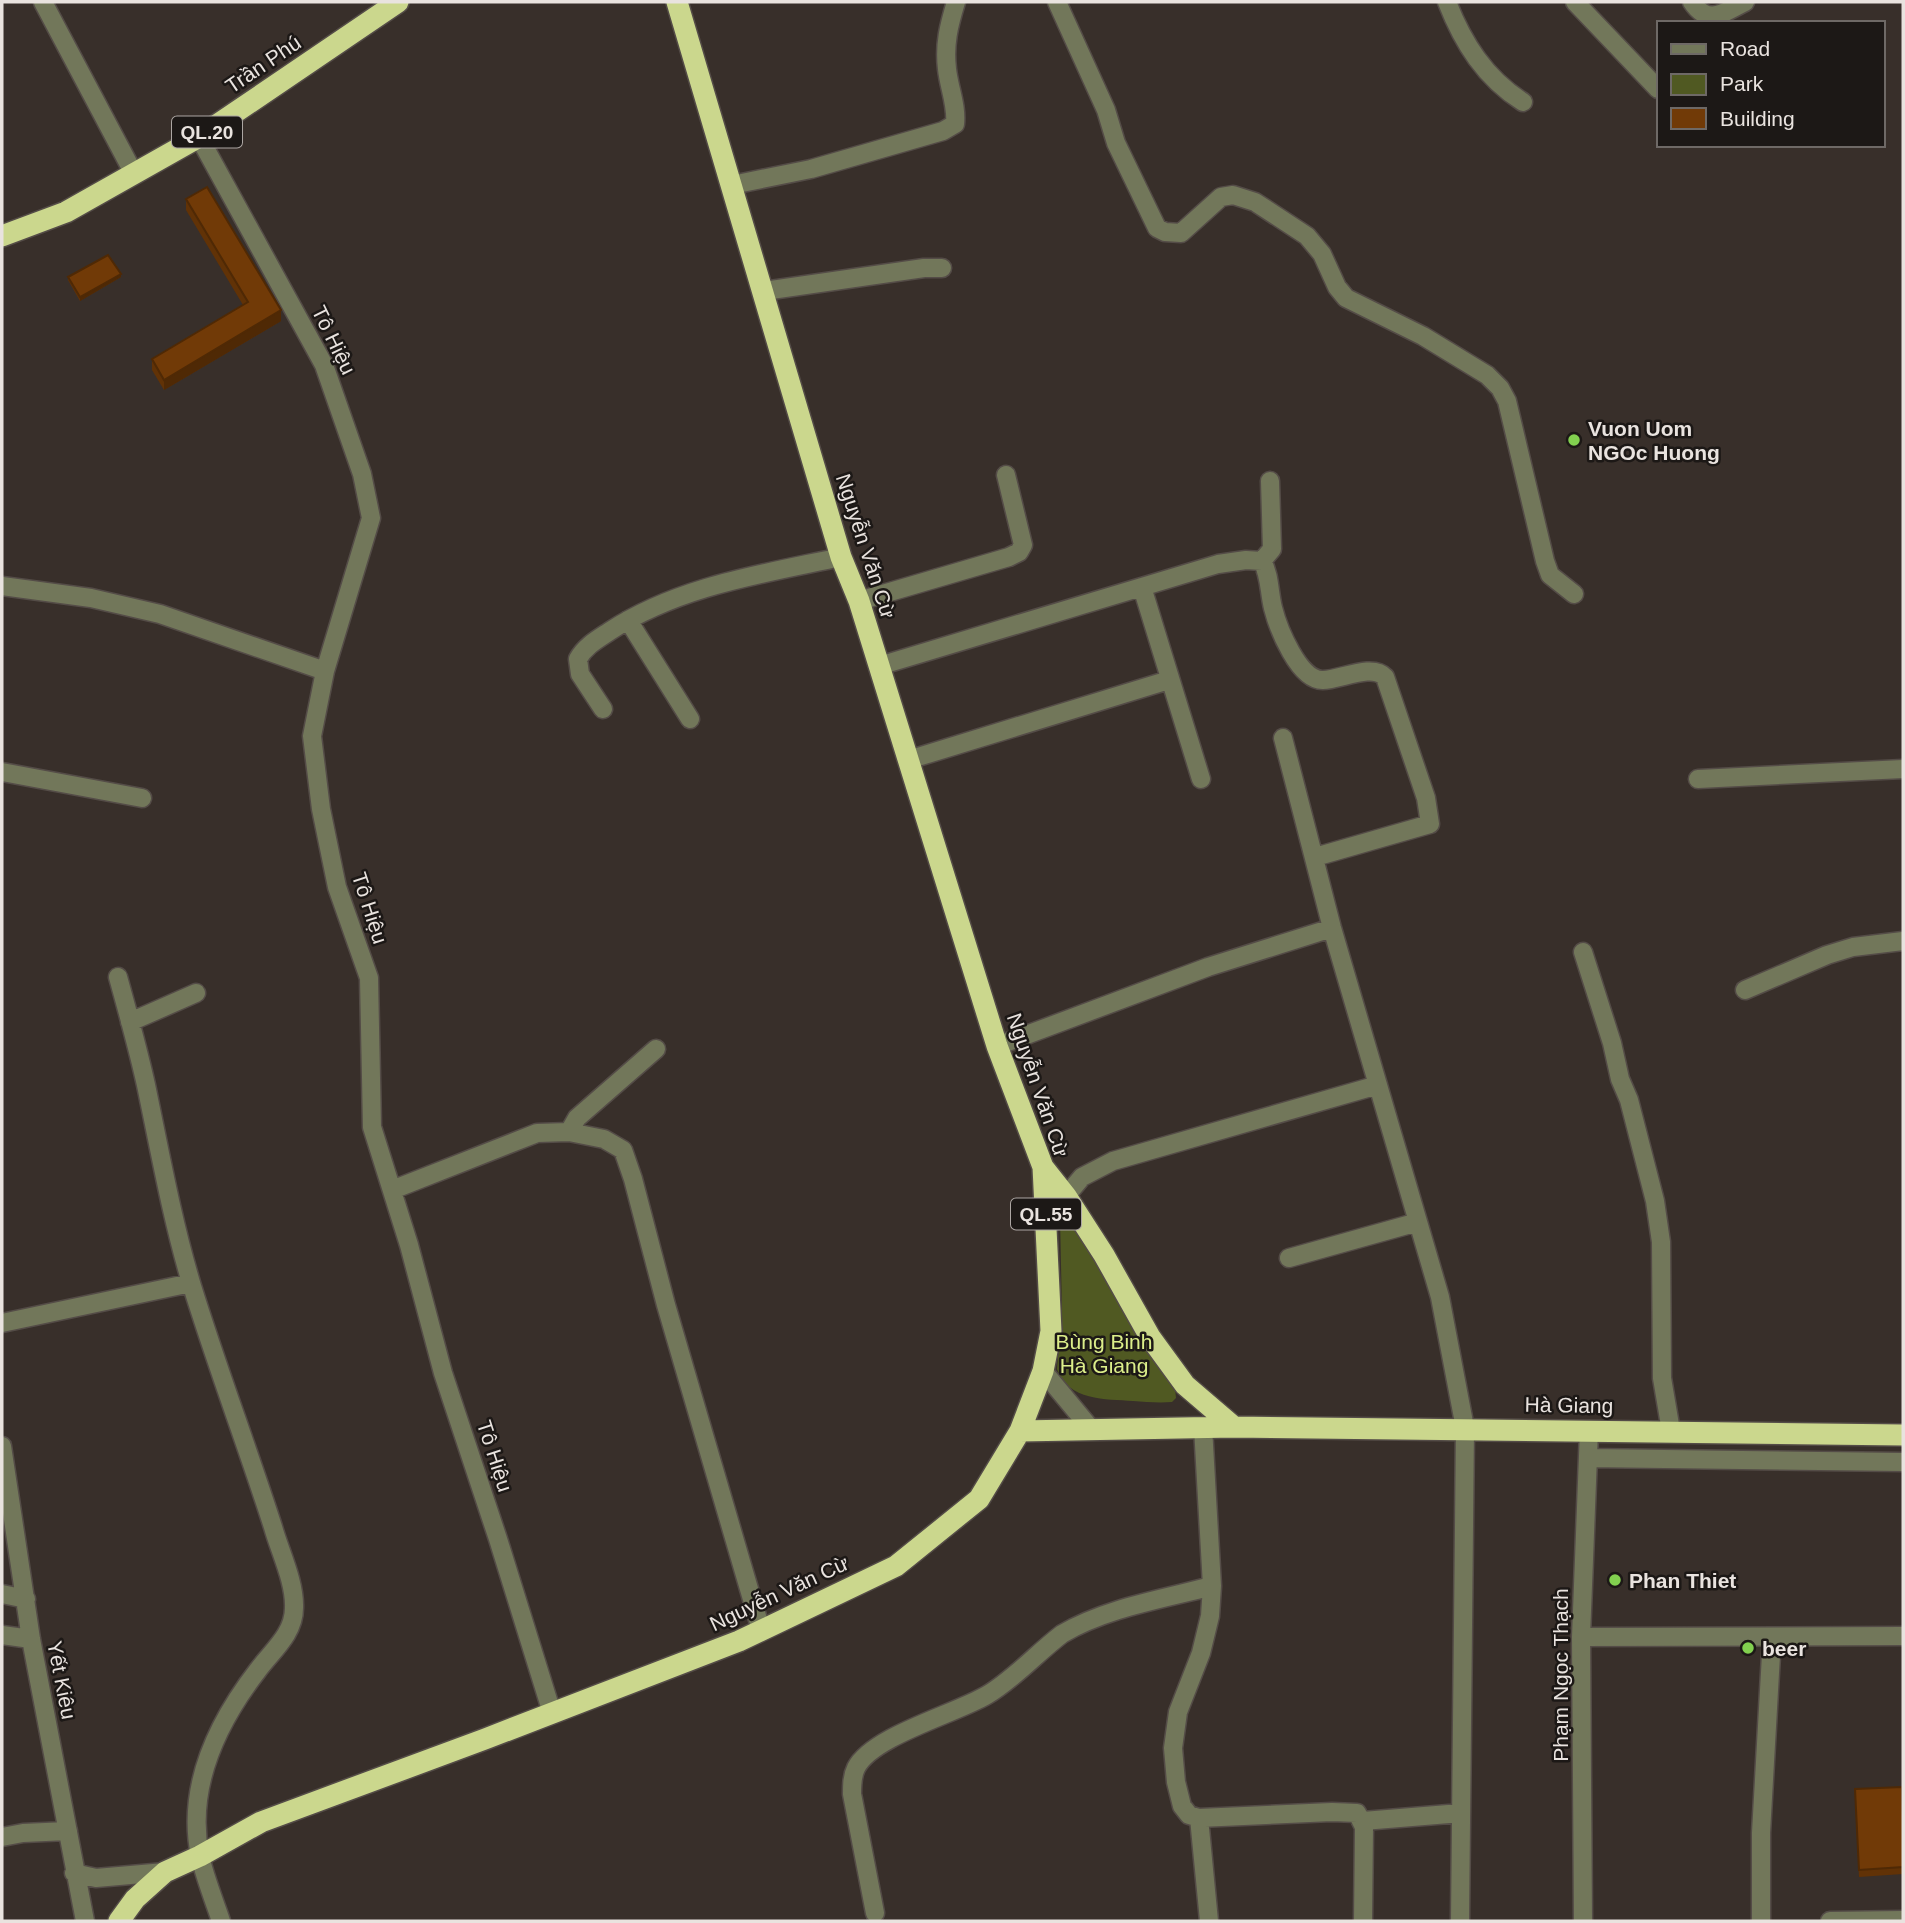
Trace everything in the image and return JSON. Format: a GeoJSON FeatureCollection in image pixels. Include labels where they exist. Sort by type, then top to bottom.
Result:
{"type":"FeatureCollection","features":[{"type":"Feature","properties":{"kind":"highway","name":"Trần Phú"},"geometry":{"type":"LineString","coordinates":[[2,236],[66,212],[199,137],[398,2]]}},
{"type":"Feature","properties":{"kind":"highway","name":"Nguyễn Văn Cừ"},"geometry":{"type":"LineString","coordinates":[[119,1921],[135,1899],[165,1871],[200,1856],[261,1822],[552,1713],[761,1630],[895,1566],[979,1499],[1020,1431],[1043,1371],[1051,1331],[1043,1167],[997,1046],[859,601],[841,557],[677,2]]}},
{"type":"Feature","properties":{"kind":"highway"},"geometry":{"type":"LineString","coordinates":[[1043,1167],[1066,1196],[1104,1255],[1150,1337],[1185,1385],[1234,1427]]}},
{"type":"Feature","properties":{"kind":"highway","name":"Hà Giang"},"geometry":{"type":"LineString","coordinates":[[1020,1431],[1234,1427],[1903,1434]]}},
{"type":"Feature","properties":{"kind":"street"},"geometry":{"type":"LineString","coordinates":[[43,2],[134,174]]}},
{"type":"Feature","properties":{"kind":"street"},"geometry":{"type":"LineString","coordinates":[[732,185],[811,169],[943,131],[955,124],[956,114],[947,68],[946,37],[956,2]]}},
{"type":"Feature","properties":{"kind":"street"},"geometry":{"type":"LineString","coordinates":[[1057,2],[1106,110],[1116,143],[1157,228],[1181,233],[1221,197],[1233,195],[1255,202],[1307,236],[1322,254],[1337,287],[1346,298],[1423,336],[1487,375],[1500,388],[1507,401],[1550,575],[1574,594]]}},
{"type":"Feature","properties":{"kind":"street"},"geometry":{"type":"LineString","coordinates":[[1447,2],[1469,50],[1503,89],[1523,102]]}},
{"type":"Feature","properties":{"kind":"street"},"geometry":{"type":"LineString","coordinates":[[1576,2],[1657,88]]}},
{"type":"Feature","properties":{"kind":"street"},"geometry":{"type":"LineString","coordinates":[[1692,2],[1700,14],[1708,17],[1745,2]]}},
{"type":"Feature","properties":{"kind":"street","name":"Tô Hiệu"},"geometry":{"type":"LineString","coordinates":[[199,137],[324,365],[362,474],[371,517],[325,671],[312,736],[319,790],[337,887],[369,978],[372,1127],[443,1373],[552,1713]]}},
{"type":"Feature","properties":{"kind":"street"},"geometry":{"type":"LineString","coordinates":[[764,291],[924,268],[942,268]]}},
{"type":"Feature","properties":{"kind":"street"},"geometry":{"type":"LineString","coordinates":[[859,601],[1019,552],[1023,545],[1006,475]]}},
{"type":"Feature","properties":{"kind":"street"},"geometry":{"type":"LineString","coordinates":[[1262,561],[1272,549],[1270,481]]}},
{"type":"Feature","properties":{"kind":"street"},"geometry":{"type":"LineString","coordinates":[[603,709],[580,674],[578,659],[591,643],[658,605],[719,584],[841,557]]}},
{"type":"Feature","properties":{"kind":"street"},"geometry":{"type":"LineString","coordinates":[[879,666],[1218,564],[1262,561]]}},
{"type":"Feature","properties":{"kind":"street"},"geometry":{"type":"LineString","coordinates":[[1262,561],[1268,577],[1274,611],[1295,661],[1307,673],[1318,681],[1334,680],[1358,673],[1379,672],[1385,677],[1426,798],[1430,824],[1315,857]]}},
{"type":"Feature","properties":{"kind":"street"},"geometry":{"type":"LineString","coordinates":[[2,586],[91,598],[160,614],[325,671]]}},
{"type":"Feature","properties":{"kind":"street"},"geometry":{"type":"LineString","coordinates":[[1142,587],[1201,779]]}},
{"type":"Feature","properties":{"kind":"street"},"geometry":{"type":"LineString","coordinates":[[628,620],[690,719]]}},
{"type":"Feature","properties":{"kind":"street"},"geometry":{"type":"LineString","coordinates":[[908,760],[1169,680]]}},
{"type":"Feature","properties":{"kind":"street"},"geometry":{"type":"LineString","coordinates":[[1283,738],[1332,928],[1440,1297],[1465,1428],[1460,1921]]}},
{"type":"Feature","properties":{"kind":"street"},"geometry":{"type":"LineString","coordinates":[[1698,779],[1903,769]]}},
{"type":"Feature","properties":{"kind":"street"},"geometry":{"type":"LineString","coordinates":[[2,772],[142,799]]}},
{"type":"Feature","properties":{"kind":"street"},"geometry":{"type":"LineString","coordinates":[[997,1046],[1208,967],[1332,928]]}},
{"type":"Feature","properties":{"kind":"street"},"geometry":{"type":"LineString","coordinates":[[1745,990],[1827,955],[1853,947],[1903,941]]}},
{"type":"Feature","properties":{"kind":"street"},"geometry":{"type":"LineString","coordinates":[[1583,952],[1612,1043],[1620,1079],[1629,1100],[1655,1201],[1661,1241],[1662,1378],[1671,1431]]}},
{"type":"Feature","properties":{"kind":"street"},"geometry":{"type":"LineString","coordinates":[[118,977],[191,1283],[255,1469],[295,1606],[293,1624],[234,1701],[216,1736],[205,1766],[197,1820],[200,1856],[221,1921]]}},
{"type":"Feature","properties":{"kind":"street"},"geometry":{"type":"LineString","coordinates":[[130,1022],[196,993]]}},
{"type":"Feature","properties":{"kind":"street"},"geometry":{"type":"LineString","coordinates":[[569,1132],[577,1118],[656,1049]]}},
{"type":"Feature","properties":{"kind":"street"},"geometry":{"type":"LineString","coordinates":[[1066,1196],[1082,1177],[1113,1161],[1378,1086]]}},
{"type":"Feature","properties":{"kind":"street"},"geometry":{"type":"LineString","coordinates":[[391,1190],[537,1133],[569,1132],[604,1139],[615,1143],[627,1157],[666,1304],[761,1630]]}},
{"type":"Feature","properties":{"kind":"street"},"geometry":{"type":"LineString","coordinates":[[1289,1258],[1418,1222]]}},
{"type":"Feature","properties":{"kind":"street"},"geometry":{"type":"LineString","coordinates":[[2,1323],[191,1283]]}},
{"type":"Feature","properties":{"kind":"street"},"geometry":{"type":"LineString","coordinates":[[1043,1371],[1091,1429]]}},
{"type":"Feature","properties":{"kind":"street"},"geometry":{"type":"LineString","coordinates":[[1203,1427],[1212,1586],[1207,1635],[1178,1712],[1172,1748],[1182,1806],[1189,1815],[1199,1818],[1352,1811],[1357,1813],[1363,1821],[1363,1921]]}},
{"type":"Feature","properties":{"kind":"street","name":"Phạm Ngọc Thạch"},"geometry":{"type":"LineString","coordinates":[[1583,1921],[1581,1637],[1589,1430]]}},
{"type":"Feature","properties":{"kind":"street","name":"Yết Kiêu"},"geometry":{"type":"LineString","coordinates":[[2,1446],[31,1639],[85,1921]]}},
{"type":"Feature","properties":{"kind":"street"},"geometry":{"type":"LineString","coordinates":[[1588,1458],[1903,1462]]}},
{"type":"Feature","properties":{"kind":"street"},"geometry":{"type":"LineString","coordinates":[[875,1913],[852,1794],[856,1769],[864,1757],[888,1741],[984,1697],[1076,1625],[1212,1586]]}},
{"type":"Feature","properties":{"kind":"street"},"geometry":{"type":"LineString","coordinates":[[2,1594],[26,1599]]}},
{"type":"Feature","properties":{"kind":"street"},"geometry":{"type":"LineString","coordinates":[[2,1635],[31,1639]]}},
{"type":"Feature","properties":{"kind":"street"},"geometry":{"type":"LineString","coordinates":[[1581,1637],[1903,1636]]}},
{"type":"Feature","properties":{"kind":"street"},"geometry":{"type":"LineString","coordinates":[[1761,1921],[1762,1833],[1772,1637]]}},
{"type":"Feature","properties":{"kind":"street"},"geometry":{"type":"LineString","coordinates":[[1363,1821],[1461,1813]]}},
{"type":"Feature","properties":{"kind":"street"},"geometry":{"type":"LineString","coordinates":[[1199,1818],[1209,1921]]}},
{"type":"Feature","properties":{"kind":"street"},"geometry":{"type":"LineString","coordinates":[[2,1837],[68,1831]]}},
{"type":"Feature","properties":{"kind":"street"},"geometry":{"type":"LineString","coordinates":[[74,1873],[96,1878],[165,1871]]}},
{"type":"Feature","properties":{"kind":"street"},"geometry":{"type":"LineString","coordinates":[[1830,1921],[1903,1920]]}},
{"type":"Feature","properties":{"kind":"green space","name":"Bùng Binh Hà Giang"},"geometry":{"type":"Polygon","coordinates":[[[1067,1209],[1175,1388],[1176,1398],[1172,1402],[1111,1400],[1089,1396],[1079,1393],[1062,1379],[1057,1369],[1062,1311],[1060,1217],[1067,1209]]]}},
{"type":"Feature","properties":{"kind":"building"},"geometry":{"type":"Polygon","coordinates":[[[207,187],[281,310],[164,380],[152,359],[248,302],[186,199],[207,187]]]}},
{"type":"Feature","properties":{"kind":"building"},"geometry":{"type":"Polygon","coordinates":[[[108,255],[121,274],[80,297],[68,277],[108,255]]]}},
{"type":"Feature","properties":{"kind":"building"},"geometry":{"type":"Polygon","coordinates":[[[1902,1787],[1903,1867],[1859,1870],[1855,1789],[1902,1787]]]}},
{"type":"Feature","properties":{"kind":"place","name":"Vuon Uom NGOc Huong"},"geometry":{"type":"Point","coordinates":[1574,440]}},
{"type":"Feature","properties":{"kind":"place","name":"Phan Thiet"},"geometry":{"type":"Point","coordinates":[1615,1580]}},
{"type":"Feature","properties":{"kind":"place","name":"beer"},"geometry":{"type":"Point","coordinates":[1748,1648]}}]}
